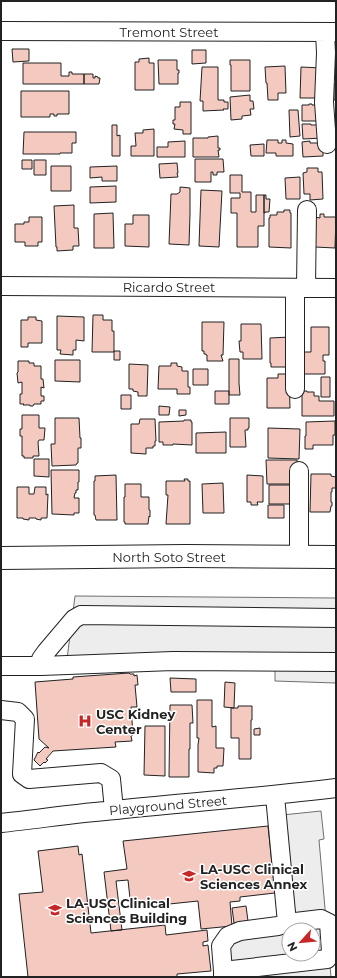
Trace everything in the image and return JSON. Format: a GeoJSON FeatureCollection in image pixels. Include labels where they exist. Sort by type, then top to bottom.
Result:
{"type":"FeatureCollection","features":[{"type":"Feature","properties":{"kind":"main road","name":"North Soto Street"},"geometry":{"type":"LineString","coordinates":[[1,558],[336,557]]}},
{"type":"Feature","properties":{"kind":"street","name":"Tremont Street"},"geometry":{"type":"LineString","coordinates":[[1,31],[330,32]]}},
{"type":"Feature","properties":{"kind":"street"},"geometry":{"type":"LineString","coordinates":[[326,144],[324,102],[326,53],[330,32]]}},
{"type":"Feature","properties":{"kind":"street"},"geometry":{"type":"LineString","coordinates":[[295,389],[307,210]]}},
{"type":"Feature","properties":{"kind":"street","name":"Ricardo Street"},"geometry":{"type":"LineString","coordinates":[[1,286],[336,288]]}},
{"type":"Feature","properties":{"kind":"street"},"geometry":{"type":"LineString","coordinates":[[303,472],[303,556]]}},
{"type":"Feature","properties":{"kind":"street"},"geometry":{"type":"LineString","coordinates":[[42,666],[41,659],[46,652],[74,619],[81,615],[336,618]]}},
{"type":"Feature","properties":{"kind":"street"},"geometry":{"type":"LineString","coordinates":[[1,666],[173,661],[336,662]]}},
{"type":"Feature","properties":{"kind":"street"},"geometry":{"type":"LineString","coordinates":[[1,710],[18,712],[25,719],[22,774],[29,779],[101,773],[111,779],[114,810]]}},
{"type":"Feature","properties":{"kind":"street","name":"Playground Street"},"geometry":{"type":"LineString","coordinates":[[1,823],[114,810],[275,796],[336,788]]}},
{"type":"Feature","properties":{"kind":"street"},"geometry":{"type":"LineString","coordinates":[[275,796],[287,922]]}},
{"type":"Feature","properties":{"kind":"street"},"geometry":{"type":"LineString","coordinates":[[294,922],[321,918],[329,923],[332,952],[327,959],[321,960]]}},
{"type":"Feature","properties":{"kind":"street"},"geometry":{"type":"LineString","coordinates":[[281,925],[240,931],[228,936],[221,946],[223,974],[306,962]]}},
{"type":"Feature","properties":{"kind":"shaded area"},"geometry":{"type":"Polygon","coordinates":[[[75,596],[336,598],[336,683],[275,681],[275,665],[66,667],[75,596]]]}},
{"type":"Feature","properties":{"kind":"shaded area"},"geometry":{"type":"Polygon","coordinates":[[[321,811],[324,839],[319,840],[331,977],[228,977],[225,932],[281,923],[281,962],[321,962],[321,922],[281,922],[282,815],[321,811]]]}},
{"type":"Feature","properties":{"kind":"building"},"geometry":{"type":"Polygon","coordinates":[[[12,49],[29,49],[29,61],[13,62],[12,49]]]}},
{"type":"Feature","properties":{"kind":"building"},"geometry":{"type":"Polygon","coordinates":[[[192,50],[206,50],[206,63],[192,64],[192,50]]]}},
{"type":"Feature","properties":{"kind":"building"},"geometry":{"type":"Polygon","coordinates":[[[149,58],[149,63],[154,63],[154,90],[135,90],[135,62],[139,62],[139,59],[149,58]]]}},
{"type":"Feature","properties":{"kind":"building"},"geometry":{"type":"Polygon","coordinates":[[[158,60],[177,60],[177,70],[179,70],[178,84],[159,84],[158,60]]]}},
{"type":"Feature","properties":{"kind":"building"},"geometry":{"type":"Polygon","coordinates":[[[230,60],[250,60],[250,91],[231,91],[230,60]]]}},
{"type":"Feature","properties":{"kind":"building"},"geometry":{"type":"Polygon","coordinates":[[[23,63],[61,63],[61,76],[69,76],[69,72],[72,72],[72,74],[84,74],[84,84],[23,84],[23,63]]]}},
{"type":"Feature","properties":{"kind":"building"},"geometry":{"type":"Polygon","coordinates":[[[285,66],[286,93],[278,93],[278,100],[268,100],[265,67],[285,66]]]}},
{"type":"Feature","properties":{"kind":"building"},"geometry":{"type":"Polygon","coordinates":[[[202,67],[218,67],[218,100],[228,102],[228,109],[203,111],[203,101],[200,101],[202,67]]]}},
{"type":"Feature","properties":{"kind":"building"},"geometry":{"type":"Polygon","coordinates":[[[301,67],[322,68],[321,98],[300,98],[301,67]]]}},
{"type":"Feature","properties":{"kind":"building"},"geometry":{"type":"Polygon","coordinates":[[[84,74],[93,74],[93,78],[95,78],[95,76],[100,78],[99,84],[84,84],[84,74]]]}},
{"type":"Feature","properties":{"kind":"building"},"geometry":{"type":"Polygon","coordinates":[[[326,84],[335,84],[335,100],[326,100],[326,84]]]}},
{"type":"Feature","properties":{"kind":"building"},"geometry":{"type":"Polygon","coordinates":[[[21,91],[69,91],[69,114],[57,114],[57,116],[54,116],[54,114],[50,114],[50,117],[21,117],[21,91]]]}},
{"type":"Feature","properties":{"kind":"building"},"geometry":{"type":"Polygon","coordinates":[[[250,95],[250,101],[253,101],[254,109],[250,109],[251,115],[242,116],[242,119],[231,120],[230,97],[250,95]]]}},
{"type":"Feature","properties":{"kind":"building"},"geometry":{"type":"Polygon","coordinates":[[[180,102],[191,102],[191,134],[183,134],[183,130],[174,129],[175,124],[173,124],[173,120],[175,120],[175,107],[180,107],[180,102]]]}},
{"type":"Feature","properties":{"kind":"building"},"geometry":{"type":"Polygon","coordinates":[[[302,105],[320,105],[320,121],[302,121],[302,105]]]}},
{"type":"Feature","properties":{"kind":"building"},"geometry":{"type":"Polygon","coordinates":[[[289,110],[298,110],[300,136],[290,137],[289,110]]]}},
{"type":"Feature","properties":{"kind":"building"},"geometry":{"type":"Polygon","coordinates":[[[302,124],[320,125],[323,138],[303,139],[302,124]]]}},
{"type":"Feature","properties":{"kind":"building"},"geometry":{"type":"Polygon","coordinates":[[[112,125],[117,125],[117,136],[120,135],[120,156],[112,156],[112,125]]]}},
{"type":"Feature","properties":{"kind":"building"},"geometry":{"type":"Polygon","coordinates":[[[154,129],[154,156],[131,156],[131,146],[136,146],[135,133],[143,133],[143,130],[154,129]]]}},
{"type":"Feature","properties":{"kind":"building"},"geometry":{"type":"Polygon","coordinates":[[[24,132],[76,132],[76,143],[72,143],[72,153],[23,154],[24,132]]]}},
{"type":"Feature","properties":{"kind":"building"},"geometry":{"type":"Polygon","coordinates":[[[218,136],[218,148],[220,148],[220,150],[218,150],[219,157],[193,157],[193,138],[218,136]]]}},
{"type":"Feature","properties":{"kind":"building"},"geometry":{"type":"Polygon","coordinates":[[[267,140],[278,140],[278,143],[282,143],[282,140],[286,140],[286,143],[293,144],[293,156],[276,156],[276,153],[266,153],[267,140]]]}},
{"type":"Feature","properties":{"kind":"building"},"geometry":{"type":"Polygon","coordinates":[[[185,141],[185,157],[157,157],[157,147],[168,147],[168,142],[185,141]]]}},
{"type":"Feature","properties":{"kind":"building"},"geometry":{"type":"Polygon","coordinates":[[[310,141],[310,143],[323,144],[323,156],[303,157],[302,142],[310,141]]]}},
{"type":"Feature","properties":{"kind":"building"},"geometry":{"type":"Polygon","coordinates":[[[264,144],[264,156],[251,156],[250,145],[264,144]]]}},
{"type":"Feature","properties":{"kind":"building"},"geometry":{"type":"Polygon","coordinates":[[[195,159],[223,159],[224,172],[217,172],[217,175],[213,175],[213,172],[211,172],[211,182],[195,182],[195,159]]]}},
{"type":"Feature","properties":{"kind":"building"},"geometry":{"type":"Polygon","coordinates":[[[22,160],[32,160],[32,169],[22,169],[22,160]]]}},
{"type":"Feature","properties":{"kind":"building"},"geometry":{"type":"Polygon","coordinates":[[[34,160],[46,160],[46,175],[34,175],[34,160]]]}},
{"type":"Feature","properties":{"kind":"building"},"geometry":{"type":"Polygon","coordinates":[[[177,163],[178,177],[160,178],[159,164],[177,163]]]}},
{"type":"Feature","properties":{"kind":"building"},"geometry":{"type":"Polygon","coordinates":[[[51,166],[71,166],[71,191],[51,191],[51,166]]]}},
{"type":"Feature","properties":{"kind":"building"},"geometry":{"type":"Polygon","coordinates":[[[117,166],[117,181],[102,181],[102,177],[90,178],[90,167],[117,166]]]}},
{"type":"Feature","properties":{"kind":"building"},"geometry":{"type":"Polygon","coordinates":[[[307,168],[318,168],[318,172],[322,172],[323,199],[310,200],[310,194],[304,194],[303,173],[307,172],[307,168]]]}},
{"type":"Feature","properties":{"kind":"building"},"geometry":{"type":"Polygon","coordinates":[[[230,175],[242,175],[242,192],[251,192],[251,212],[256,212],[256,195],[264,195],[264,226],[258,226],[258,247],[237,247],[237,213],[231,213],[231,198],[240,198],[240,193],[230,193],[230,175]]]}},
{"type":"Feature","properties":{"kind":"building"},"geometry":{"type":"Polygon","coordinates":[[[300,177],[300,199],[286,199],[285,178],[300,177]]]}},
{"type":"Feature","properties":{"kind":"building"},"geometry":{"type":"Polygon","coordinates":[[[116,186],[116,202],[90,203],[90,187],[116,186]]]}},
{"type":"Feature","properties":{"kind":"building"},"geometry":{"type":"Polygon","coordinates":[[[180,187],[190,188],[189,245],[169,244],[171,194],[177,194],[180,192],[180,187]]]}},
{"type":"Feature","properties":{"kind":"building"},"geometry":{"type":"Polygon","coordinates":[[[201,190],[222,191],[219,247],[199,246],[201,190]]]}},
{"type":"Feature","properties":{"kind":"building"},"geometry":{"type":"Polygon","coordinates":[[[264,195],[266,195],[266,199],[270,199],[269,212],[265,213],[264,213],[264,195]]]}},
{"type":"Feature","properties":{"kind":"building"},"geometry":{"type":"Polygon","coordinates":[[[74,205],[74,228],[78,228],[79,246],[73,246],[73,250],[57,251],[54,206],[74,205]]]}},
{"type":"Feature","properties":{"kind":"building"},"geometry":{"type":"Polygon","coordinates":[[[284,210],[290,210],[291,213],[291,248],[269,247],[270,215],[277,215],[277,212],[284,212],[284,210]]]}},
{"type":"Feature","properties":{"kind":"building"},"geometry":{"type":"Polygon","coordinates":[[[113,213],[114,248],[94,248],[94,214],[113,213]]]}},
{"type":"Feature","properties":{"kind":"building"},"geometry":{"type":"Polygon","coordinates":[[[320,214],[324,214],[324,217],[336,217],[335,248],[315,247],[315,217],[320,218],[320,214]]]}},
{"type":"Feature","properties":{"kind":"building"},"geometry":{"type":"Polygon","coordinates":[[[133,215],[149,215],[149,247],[125,246],[125,224],[133,224],[133,215]]]}},
{"type":"Feature","properties":{"kind":"building"},"geometry":{"type":"Polygon","coordinates":[[[29,217],[42,217],[42,242],[38,242],[38,246],[25,246],[25,242],[15,242],[15,224],[24,224],[24,222],[29,222],[29,217]]]}},
{"type":"Feature","properties":{"kind":"building"},"geometry":{"type":"Polygon","coordinates":[[[93,315],[103,315],[103,320],[112,320],[112,331],[114,331],[114,352],[92,352],[93,315]]]}},
{"type":"Feature","properties":{"kind":"building"},"geometry":{"type":"Polygon","coordinates":[[[57,316],[84,317],[84,341],[76,340],[76,350],[73,350],[73,355],[60,354],[61,350],[57,350],[57,316]]]}},
{"type":"Feature","properties":{"kind":"building"},"geometry":{"type":"Polygon","coordinates":[[[28,317],[36,317],[36,320],[42,321],[42,343],[28,343],[28,347],[21,347],[21,320],[28,320],[28,317]]]}},
{"type":"Feature","properties":{"kind":"building"},"geometry":{"type":"Polygon","coordinates":[[[202,322],[224,322],[223,355],[221,355],[223,361],[207,361],[207,355],[204,354],[204,351],[202,351],[202,322]]]}},
{"type":"Feature","properties":{"kind":"building"},"geometry":{"type":"Polygon","coordinates":[[[241,324],[261,324],[262,359],[243,359],[243,352],[240,352],[239,341],[241,341],[241,324]]]}},
{"type":"Feature","properties":{"kind":"building"},"geometry":{"type":"Polygon","coordinates":[[[311,327],[329,327],[329,355],[323,355],[323,361],[325,361],[325,374],[304,374],[301,352],[311,352],[311,327]]]}},
{"type":"Feature","properties":{"kind":"building"},"geometry":{"type":"Polygon","coordinates":[[[290,337],[294,367],[271,367],[270,338],[290,337]]]}},
{"type":"Feature","properties":{"kind":"building"},"geometry":{"type":"Polygon","coordinates":[[[114,351],[120,351],[120,360],[114,360],[114,351]]]}},
{"type":"Feature","properties":{"kind":"building"},"geometry":{"type":"Polygon","coordinates":[[[229,359],[239,359],[240,395],[229,395],[229,359]]]}},
{"type":"Feature","properties":{"kind":"building"},"geometry":{"type":"Polygon","coordinates":[[[55,360],[80,360],[80,382],[55,381],[55,360]]]}},
{"type":"Feature","properties":{"kind":"building"},"geometry":{"type":"Polygon","coordinates":[[[18,361],[29,361],[29,363],[34,363],[34,366],[41,366],[41,379],[43,379],[44,388],[41,387],[41,396],[44,396],[44,401],[41,401],[41,404],[34,404],[33,406],[30,406],[20,404],[22,382],[18,383],[18,361]]]}},
{"type":"Feature","properties":{"kind":"building"},"geometry":{"type":"Polygon","coordinates":[[[171,363],[177,363],[177,366],[182,367],[182,371],[188,371],[188,387],[190,387],[190,394],[177,394],[177,389],[158,389],[159,366],[171,366],[171,363]]]}},
{"type":"Feature","properties":{"kind":"building"},"geometry":{"type":"Polygon","coordinates":[[[129,364],[148,365],[147,396],[138,396],[138,392],[133,391],[133,389],[129,389],[129,364]]]}},
{"type":"Feature","properties":{"kind":"building"},"geometry":{"type":"Polygon","coordinates":[[[193,369],[208,369],[208,385],[193,385],[193,369]]]}},
{"type":"Feature","properties":{"kind":"building"},"geometry":{"type":"Polygon","coordinates":[[[278,374],[289,374],[290,408],[267,408],[267,378],[278,378],[278,374]]]}},
{"type":"Feature","properties":{"kind":"building"},"geometry":{"type":"Polygon","coordinates":[[[321,377],[330,377],[330,397],[321,397],[321,377]]]}},
{"type":"Feature","properties":{"kind":"building"},"geometry":{"type":"Polygon","coordinates":[[[215,391],[229,391],[229,404],[215,404],[215,391]]]}},
{"type":"Feature","properties":{"kind":"building"},"geometry":{"type":"Polygon","coordinates":[[[302,392],[314,392],[314,396],[319,396],[319,401],[334,401],[334,416],[302,416],[302,392]]]}},
{"type":"Feature","properties":{"kind":"building"},"geometry":{"type":"Polygon","coordinates":[[[121,395],[131,395],[131,409],[121,409],[121,395]]]}},
{"type":"Feature","properties":{"kind":"building"},"geometry":{"type":"Polygon","coordinates":[[[159,406],[170,407],[169,415],[159,415],[159,406]]]}},
{"type":"Feature","properties":{"kind":"building"},"geometry":{"type":"Polygon","coordinates":[[[179,410],[186,410],[186,415],[179,416],[179,410]]]}},
{"type":"Feature","properties":{"kind":"building"},"geometry":{"type":"Polygon","coordinates":[[[22,415],[39,415],[39,428],[45,428],[44,440],[39,440],[38,442],[39,456],[33,456],[33,458],[24,458],[24,456],[22,456],[22,436],[20,436],[20,429],[22,429],[22,415]]]}},
{"type":"Feature","properties":{"kind":"building"},"geometry":{"type":"Polygon","coordinates":[[[55,418],[79,418],[81,448],[78,448],[78,463],[76,465],[52,466],[51,444],[55,444],[55,418]]]}},
{"type":"Feature","properties":{"kind":"building"},"geometry":{"type":"Polygon","coordinates":[[[230,418],[249,418],[249,428],[248,430],[245,430],[246,447],[230,447],[230,418]]]}},
{"type":"Feature","properties":{"kind":"building"},"geometry":{"type":"Polygon","coordinates":[[[140,419],[155,419],[155,446],[153,446],[153,448],[146,448],[146,454],[131,453],[131,424],[139,424],[140,419]]]}},
{"type":"Feature","properties":{"kind":"building"},"geometry":{"type":"Polygon","coordinates":[[[191,420],[192,422],[192,445],[163,445],[163,442],[159,442],[159,422],[191,420]]]}},
{"type":"Feature","properties":{"kind":"building"},"geometry":{"type":"Polygon","coordinates":[[[335,421],[333,445],[313,445],[313,449],[305,449],[306,422],[335,421]]]}},
{"type":"Feature","properties":{"kind":"building"},"geometry":{"type":"Polygon","coordinates":[[[268,428],[300,429],[299,459],[268,458],[268,428]]]}},
{"type":"Feature","properties":{"kind":"building"},"geometry":{"type":"Polygon","coordinates":[[[226,432],[226,453],[196,453],[196,433],[226,432]]]}},
{"type":"Feature","properties":{"kind":"building"},"geometry":{"type":"Polygon","coordinates":[[[34,459],[49,459],[49,477],[34,476],[34,459]]]}},
{"type":"Feature","properties":{"kind":"building"},"geometry":{"type":"Polygon","coordinates":[[[266,460],[297,460],[298,484],[267,484],[266,460]]]}},
{"type":"Feature","properties":{"kind":"building"},"geometry":{"type":"Polygon","coordinates":[[[51,470],[79,470],[78,490],[76,490],[74,498],[79,498],[79,513],[74,513],[74,515],[52,514],[51,470]]]}},
{"type":"Feature","properties":{"kind":"building"},"geometry":{"type":"Polygon","coordinates":[[[311,474],[331,474],[331,476],[336,477],[336,488],[332,488],[331,492],[332,506],[330,512],[310,512],[311,474]]]}},
{"type":"Feature","properties":{"kind":"building"},"geometry":{"type":"Polygon","coordinates":[[[116,475],[117,520],[96,520],[94,515],[95,476],[116,475]]]}},
{"type":"Feature","properties":{"kind":"building"},"geometry":{"type":"Polygon","coordinates":[[[247,475],[263,476],[263,502],[257,502],[258,505],[251,505],[251,502],[247,502],[247,475]]]}},
{"type":"Feature","properties":{"kind":"building"},"geometry":{"type":"Polygon","coordinates":[[[184,479],[188,479],[188,481],[190,481],[190,524],[166,524],[168,495],[166,495],[166,481],[185,481],[184,479]]]}},
{"type":"Feature","properties":{"kind":"building"},"geometry":{"type":"Polygon","coordinates":[[[223,483],[224,513],[203,513],[202,484],[223,483]]]}},
{"type":"Feature","properties":{"kind":"building"},"geometry":{"type":"Polygon","coordinates":[[[125,484],[141,484],[141,497],[149,497],[150,517],[149,516],[148,524],[125,524],[125,484]]]}},
{"type":"Feature","properties":{"kind":"building"},"geometry":{"type":"Polygon","coordinates":[[[269,485],[296,485],[296,504],[269,504],[269,485]]]}},
{"type":"Feature","properties":{"kind":"building"},"geometry":{"type":"Polygon","coordinates":[[[17,487],[29,487],[29,494],[34,494],[35,487],[46,487],[46,495],[48,494],[47,518],[41,518],[41,520],[29,518],[29,520],[17,518],[17,487]]]}},
{"type":"Feature","properties":{"kind":"building"},"geometry":{"type":"Polygon","coordinates":[[[268,505],[284,505],[284,518],[268,518],[268,505]]]}},
{"type":"Feature","properties":{"kind":"building","name":"USC Kidney Center"},"geometry":{"type":"Polygon","coordinates":[[[129,673],[134,674],[134,676],[137,675],[138,685],[135,685],[137,707],[131,707],[132,741],[115,742],[116,747],[53,751],[46,759],[48,760],[40,766],[34,760],[38,752],[39,753],[45,747],[49,748],[39,739],[35,682],[73,679],[73,677],[129,673]]]}},
{"type":"Feature","properties":{"kind":"building"},"geometry":{"type":"Polygon","coordinates":[[[170,678],[196,679],[196,692],[171,692],[170,678]]]}},
{"type":"Feature","properties":{"kind":"building"},"geometry":{"type":"Polygon","coordinates":[[[225,682],[235,683],[234,708],[224,707],[225,682]]]}},
{"type":"Feature","properties":{"kind":"building"},"geometry":{"type":"Polygon","coordinates":[[[197,700],[212,700],[212,727],[216,726],[216,748],[224,748],[223,766],[217,766],[217,768],[214,768],[214,773],[198,772],[199,738],[197,738],[197,700]]]}},
{"type":"Feature","properties":{"kind":"building"},"geometry":{"type":"Polygon","coordinates":[[[170,705],[192,705],[193,723],[190,723],[189,777],[169,777],[170,705]]]}},
{"type":"Feature","properties":{"kind":"building"},"geometry":{"type":"Polygon","coordinates":[[[238,706],[252,706],[251,759],[239,759],[239,738],[231,738],[231,708],[238,708],[238,706]]]}},
{"type":"Feature","properties":{"kind":"building"},"geometry":{"type":"Polygon","coordinates":[[[145,726],[165,726],[165,776],[144,775],[145,726]]]}},
{"type":"Feature","properties":{"kind":"building"},"geometry":{"type":"Polygon","coordinates":[[[260,728],[260,735],[254,735],[254,729],[260,728]]]}},
{"type":"Feature","properties":{"kind":"building","name":"LA-USC Clinical Sciences Annex"},"geometry":{"type":"Polygon","coordinates":[[[268,826],[275,893],[240,897],[240,901],[230,902],[232,926],[201,929],[198,901],[131,908],[128,880],[116,881],[122,930],[111,931],[104,872],[127,869],[123,841],[268,826]]]}},
{"type":"Feature","properties":{"kind":"building","name":"LA-USC Clinical Sciences Building"},"geometry":{"type":"Polygon","coordinates":[[[78,846],[79,855],[82,854],[91,933],[165,925],[166,935],[207,930],[208,941],[203,942],[203,946],[208,945],[211,971],[177,974],[177,977],[28,977],[19,894],[43,892],[38,851],[78,846]]]}},
{"type":"Feature","properties":{"kind":"building"},"geometry":{"type":"Polygon","coordinates":[[[246,906],[248,921],[234,923],[232,908],[246,906]]]}},
{"type":"Feature","properties":{"kind":"place","name":"USC Kidney Center"},"geometry":{"type":"Point","coordinates":[85,721]}},
{"type":"Feature","properties":{"kind":"place","name":"LA-USC Clinical Sciences Annex"},"geometry":{"type":"Point","coordinates":[189,876]}},
{"type":"Feature","properties":{"kind":"place","name":"LA-USC Clinical Sciences Building"},"geometry":{"type":"Point","coordinates":[55,910]}}]}
